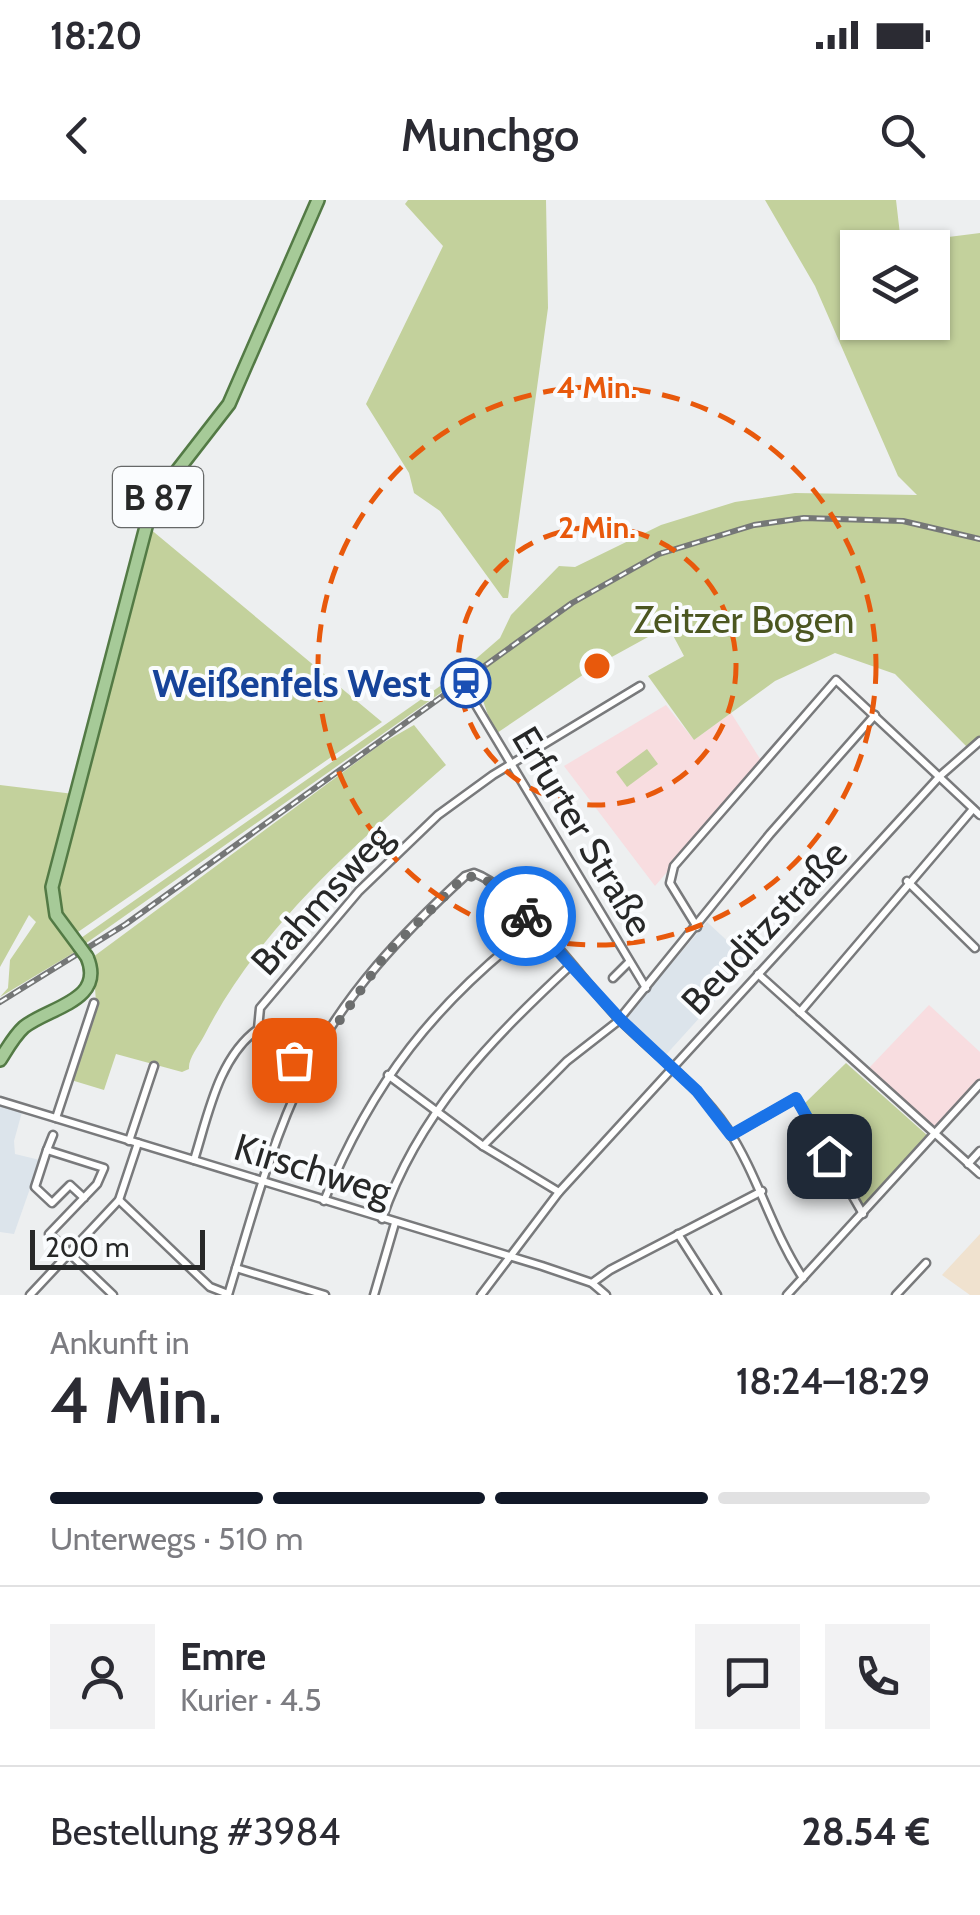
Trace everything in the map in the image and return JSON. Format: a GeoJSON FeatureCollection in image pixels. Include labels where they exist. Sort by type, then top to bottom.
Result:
{"type":"FeatureCollection","features":[{"type":"Feature","properties":{"kind":"main road","name":"B 87"},"geometry":{"type":"LineString","coordinates":[[0,1060],[22,1029],[85,991],[91,977],[83,952],[56,915],[52,887],[147,522],[163,489],[229,404],[318,200]]}},
{"type":"Feature","properties":{"kind":"street"},"geometry":{"type":"LineString","coordinates":[[697,927],[670,883],[670,874],[836,680],[977,812],[907,881],[800,1012]]}},
{"type":"Feature","properties":{"kind":"street","name":"Brahmsweg"},"geometry":{"type":"LineString","coordinates":[[194,1160],[224,1072],[240,1046],[258,1030],[258,1013],[273,990],[359,892],[438,815],[512,764],[640,686]]}},
{"type":"Feature","properties":{"kind":"street","name":"Erfurter Straße"},"geometry":{"type":"LineString","coordinates":[[474,702],[646,988]]}},
{"type":"Feature","properties":{"kind":"street"},"geometry":{"type":"LineString","coordinates":[[483,1146],[567,1061],[620,1019],[770,834],[875,715]]}},
{"type":"Feature","properties":{"kind":"street","name":"Beuditzstraße"},"geometry":{"type":"LineString","coordinates":[[481,1295],[559,1192],[940,776],[980,741]]}},
{"type":"Feature","properties":{"kind":"street"},"geometry":{"type":"LineString","coordinates":[[119,1200],[210,1286],[228,1295],[262,1182],[307,1067],[386,954],[465,876],[484,878],[536,925],[620,1019],[697,1091],[731,1135],[803,1278]]}},
{"type":"Feature","properties":{"kind":"street"},"geometry":{"type":"LineString","coordinates":[[907,881],[975,948]]}},
{"type":"Feature","properties":{"kind":"street"},"geometry":{"type":"LineString","coordinates":[[324,1201],[354,1134],[388,1075],[447,1000],[536,925]]}},
{"type":"Feature","properties":{"kind":"street"},"geometry":{"type":"LineString","coordinates":[[613,978],[630,962]]}},
{"type":"Feature","properties":{"kind":"street"},"geometry":{"type":"LineString","coordinates":[[382,1219],[436,1111],[486,1046],[571,965]]}},
{"type":"Feature","properties":{"kind":"street"},"geometry":{"type":"LineString","coordinates":[[758,974],[980,1174]]}},
{"type":"Feature","properties":{"kind":"street"},"geometry":{"type":"LineString","coordinates":[[84,1198],[70,1184],[52,1204],[35,1188],[94,1003]]}},
{"type":"Feature","properties":{"kind":"street"},"geometry":{"type":"LineString","coordinates":[[258,1030],[307,1067]]}},
{"type":"Feature","properties":{"kind":"street"},"geometry":{"type":"LineString","coordinates":[[30,1295],[63,1247],[119,1200],[154,1066]]}},
{"type":"Feature","properties":{"kind":"street"},"geometry":{"type":"LineString","coordinates":[[388,1075],[483,1146],[559,1192]]}},
{"type":"Feature","properties":{"kind":"street"},"geometry":{"type":"LineString","coordinates":[[787,1295],[980,1084]]}},
{"type":"Feature","properties":{"kind":"street"},"geometry":{"type":"LineString","coordinates":[[731,1135],[796,1098],[862,1214]]}},
{"type":"Feature","properties":{"kind":"street","name":"Kirschweg"},"geometry":{"type":"LineString","coordinates":[[0,1100],[56,1125],[133,1142],[592,1283],[606,1295]]}},
{"type":"Feature","properties":{"kind":"street"},"geometry":{"type":"LineString","coordinates":[[47,1150],[104,1168],[84,1198],[50,1234],[113,1295]]}},
{"type":"Feature","properties":{"kind":"street"},"geometry":{"type":"LineString","coordinates":[[968,1164],[980,1151]]}},
{"type":"Feature","properties":{"kind":"street"},"geometry":{"type":"LineString","coordinates":[[592,1283],[762,1191]]}},
{"type":"Feature","properties":{"kind":"street"},"geometry":{"type":"LineString","coordinates":[[374,1295],[395,1223]]}},
{"type":"Feature","properties":{"kind":"street"},"geometry":{"type":"LineString","coordinates":[[678,1234],[717,1295]]}},
{"type":"Feature","properties":{"kind":"street"},"geometry":{"type":"LineString","coordinates":[[896,1295],[926,1263]]}},
{"type":"Feature","properties":{"kind":"street"},"geometry":{"type":"LineString","coordinates":[[236,1268],[326,1295]]}},
{"type":"Feature","properties":{"kind":"shaded area"},"geometry":{"type":"Polygon","coordinates":[[[666,705],[694,740],[731,713],[762,762],[655,886],[564,766],[666,705]]]}},
{"type":"Feature","properties":{"kind":"shaded area"},"geometry":{"type":"Polygon","coordinates":[[[707,922],[750,962],[663,1058],[625,1018],[707,922]]]}},
{"type":"Feature","properties":{"kind":"shaded area"},"geometry":{"type":"Polygon","coordinates":[[[929,1005],[980,1052],[980,1079],[935,1128],[869,1068],[929,1005]]]}},
{"type":"Feature","properties":{"kind":"shaded area"},"geometry":{"type":"Polygon","coordinates":[[[0,1105],[22,1112],[14,1141],[15,1154],[40,1160],[14,1234],[0,1232],[0,1105]]]}},
{"type":"Feature","properties":{"kind":"shaded area"},"geometry":{"type":"Polygon","coordinates":[[[980,1234],[980,1295],[970,1295],[942,1275],[980,1234]]]}},
{"type":"Feature","properties":{"kind":"green space"},"geometry":{"type":"Polygon","coordinates":[[[408,200],[546,200],[548,308],[508,598],[503,598],[440,511],[414,493],[409,473],[366,404],[443,246],[405,204],[408,200]]]}},
{"type":"Feature","properties":{"kind":"green space","name":"Zeitzer Bogen"},"geometry":{"type":"Polygon","coordinates":[[[765,200],[896,200],[899,230],[840,230],[840,340],[950,340],[950,237],[980,233],[980,737],[967,747],[895,674],[835,653],[775,681],[694,740],[648,676],[684,656],[668,626],[599,664],[497,733],[469,673],[85,944],[81,938],[463,670],[500,638],[511,615],[559,566],[575,567],[661,525],[735,502],[795,493],[917,495],[898,476],[815,286],[765,200]]]}},
{"type":"Feature","properties":{"kind":"green space"},"geometry":{"type":"Polygon","coordinates":[[[149,528],[382,722],[78,932],[67,924],[58,927],[75,952],[0,997],[8,988],[10,960],[36,922],[29,915],[0,967],[0,785],[82,795],[149,528]]]}},
{"type":"Feature","properties":{"kind":"green space"},"geometry":{"type":"Polygon","coordinates":[[[414,725],[446,765],[344,857],[281,923],[227,996],[189,1069],[182,1072],[116,1054],[104,1090],[71,1080],[96,1003],[93,957],[381,744],[414,725]]]}},
{"type":"Feature","properties":{"kind":"green space"},"geometry":{"type":"Polygon","coordinates":[[[647,749],[658,764],[627,787],[616,772],[647,749]]]}},
{"type":"Feature","properties":{"kind":"green space"},"geometry":{"type":"Polygon","coordinates":[[[846,1063],[928,1136],[860,1210],[804,1104],[846,1063]]]}},
{"type":"Feature","properties":{"kind":"railway"},"geometry":{"type":"LineString","coordinates":[[0,1002],[126,924],[572,603],[659,554],[754,525],[804,518],[903,521],[980,539]]}},
{"type":"Feature","properties":{"kind":"way so far"},"geometry":{"type":"LineString","coordinates":[[294,1060],[307,1067],[386,954],[418,918],[465,876],[474,873],[484,878],[526,916]]}},
{"type":"Feature","properties":{"kind":"place","name":"Weißenfels West"},"geometry":{"type":"Point","coordinates":[466,683]}},
{"type":"Feature","properties":{"kind":"route"},"geometry":{"type":"LineString","coordinates":[[526,916],[620,1019],[697,1091],[731,1135],[796,1098],[829,1156]]}}]}
